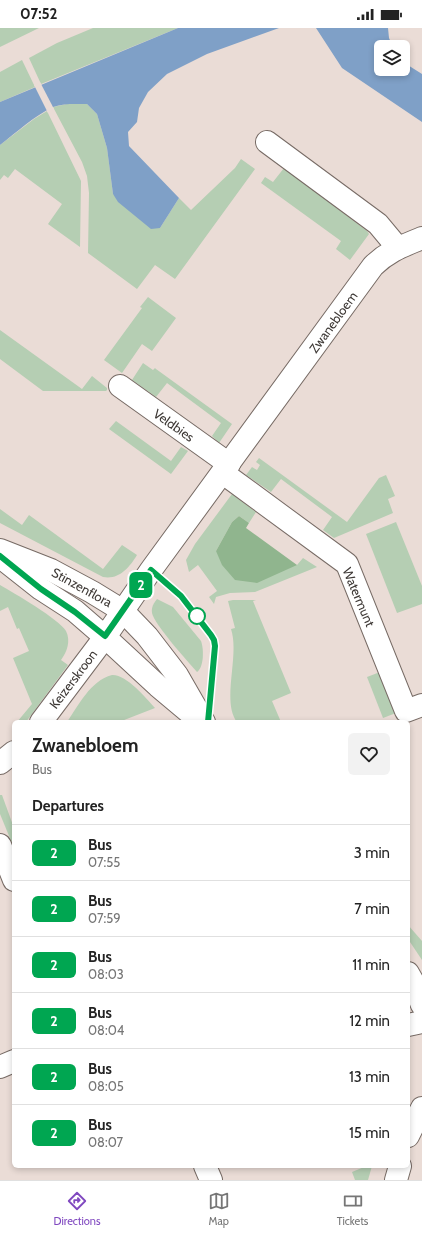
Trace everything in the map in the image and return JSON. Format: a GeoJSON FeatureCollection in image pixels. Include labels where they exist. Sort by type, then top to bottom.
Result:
{"type":"FeatureCollection","features":[{"type":"Feature","properties":{"kind":"street"},"geometry":{"type":"LineString","coordinates":[[267,142],[378,224],[398,248]]}},
{"type":"Feature","properties":{"kind":"street","name":"Zwanebloem"},"geometry":{"type":"LineString","coordinates":[[105,636],[151,570],[373,266],[384,256],[398,248],[422,238]]}},
{"type":"Feature","properties":{"kind":"street","name":"Veldbies"},"geometry":{"type":"LineString","coordinates":[[120,386],[226,468]]}},
{"type":"Feature","properties":{"kind":"street","name":"Watermunt"},"geometry":{"type":"LineString","coordinates":[[226,468],[347,564],[406,711],[422,705]]}},
{"type":"Feature","properties":{"kind":"street","name":"Stinzenflora"},"geometry":{"type":"LineString","coordinates":[[0,550],[51,570],[123,611],[147,636],[177,675],[203,720]]}},
{"type":"Feature","properties":{"kind":"street","name":"Stinzenflora"},"geometry":{"type":"LineString","coordinates":[[0,556],[41,589],[75,612],[105,636],[158,686],[199,720]]}},
{"type":"Feature","properties":{"kind":"street","name":"Keizerskroon"},"geometry":{"type":"LineString","coordinates":[[42,720],[105,636]]}},
{"type":"Feature","properties":{"kind":"street"},"geometry":{"type":"LineString","coordinates":[[0,763],[12,754]]}},
{"type":"Feature","properties":{"kind":"street"},"geometry":{"type":"LineString","coordinates":[[0,845],[12,875]]}},
{"type":"Feature","properties":{"kind":"street"},"geometry":{"type":"LineString","coordinates":[[410,977],[422,1005]]}},
{"type":"Feature","properties":{"kind":"street"},"geometry":{"type":"LineString","coordinates":[[410,1025],[422,1022]]}},
{"type":"Feature","properties":{"kind":"street"},"geometry":{"type":"LineString","coordinates":[[0,1067],[12,1062]]}},
{"type":"Feature","properties":{"kind":"street"},"geometry":{"type":"LineString","coordinates":[[410,1132],[422,1108]]}},
{"type":"Feature","properties":{"kind":"street"},"geometry":{"type":"LineString","coordinates":[[207,1168],[211,1180]]}},
{"type":"Feature","properties":{"kind":"street"},"geometry":{"type":"LineString","coordinates":[[396,1180],[399,1168]]}},
{"type":"Feature","properties":{"kind":"green space"},"geometry":{"type":"Polygon","coordinates":[[[0,28],[39,28],[0,47],[0,28]]]}},
{"type":"Feature","properties":{"kind":"green space"},"geometry":{"type":"Polygon","coordinates":[[[93,28],[178,28],[41,84],[29,58],[57,43],[93,28]]]}},
{"type":"Feature","properties":{"kind":"green space"},"geometry":{"type":"Polygon","coordinates":[[[22,60],[35,87],[0,102],[0,72],[22,60]]]}},
{"type":"Feature","properties":{"kind":"green space"},"geometry":{"type":"Polygon","coordinates":[[[71,103],[87,104],[97,114],[107,148],[113,194],[160,228],[179,198],[191,210],[235,168],[241,159],[255,169],[175,279],[155,265],[137,289],[88,253],[89,193],[87,176],[82,162],[53,107],[71,103]]]}},
{"type":"Feature","properties":{"kind":"green space"},"geometry":{"type":"Polygon","coordinates":[[[47,111],[81,181],[80,247],[48,224],[62,204],[15,169],[8,178],[4,175],[0,180],[0,145],[47,111]]]}},
{"type":"Feature","properties":{"kind":"green space"},"geometry":{"type":"Polygon","coordinates":[[[284,168],[367,231],[369,234],[350,260],[336,249],[341,241],[261,183],[265,177],[273,182],[284,168]]]}},
{"type":"Feature","properties":{"kind":"green space"},"geometry":{"type":"Polygon","coordinates":[[[148,297],[176,318],[152,351],[142,344],[122,373],[104,360],[142,308],[140,307],[148,297]]]}},
{"type":"Feature","properties":{"kind":"green space"},"geometry":{"type":"Polygon","coordinates":[[[0,330],[82,389],[92,376],[107,388],[107,390],[43,391],[0,359],[0,330]]]}},
{"type":"Feature","properties":{"kind":"green space"},"geometry":{"type":"Polygon","coordinates":[[[143,363],[153,370],[155,368],[232,424],[219,443],[212,436],[221,423],[167,383],[156,397],[132,380],[143,363]]]}},
{"type":"Feature","properties":{"kind":"green space"},"geometry":{"type":"Polygon","coordinates":[[[116,421],[171,461],[181,447],[188,451],[171,474],[109,429],[116,421]]]}},
{"type":"Feature","properties":{"kind":"green space"},"geometry":{"type":"Polygon","coordinates":[[[259,458],[347,522],[379,478],[386,475],[395,496],[388,499],[393,513],[334,538],[323,530],[332,517],[281,479],[271,492],[246,475],[252,467],[257,470],[260,465],[256,462],[259,458]]]}},
{"type":"Feature","properties":{"kind":"green space"},"geometry":{"type":"Polygon","coordinates":[[[232,494],[256,512],[249,523],[239,516],[232,522],[216,551],[297,565],[303,558],[317,567],[255,592],[230,593],[216,597],[214,604],[209,597],[217,591],[198,565],[189,572],[186,560],[195,544],[232,494]]]}},
{"type":"Feature","properties":{"kind":"green space"},"geometry":{"type":"Polygon","coordinates":[[[0,509],[22,525],[29,515],[103,569],[122,545],[137,555],[131,564],[119,575],[114,577],[103,577],[0,523],[0,509]]]}},
{"type":"Feature","properties":{"kind":"green space"},"geometry":{"type":"Polygon","coordinates":[[[239,516],[249,523],[246,528],[297,565],[257,583],[235,580],[222,565],[216,551],[232,522],[239,516]]]}},
{"type":"Feature","properties":{"kind":"green space"},"geometry":{"type":"Polygon","coordinates":[[[396,522],[422,586],[422,604],[397,613],[366,534],[396,522]]]}},
{"type":"Feature","properties":{"kind":"green space"},"geometry":{"type":"Polygon","coordinates":[[[0,585],[36,606],[55,620],[66,631],[68,646],[61,660],[68,665],[27,720],[19,720],[32,704],[13,658],[29,651],[19,628],[17,629],[8,607],[0,611],[0,585]]]}},
{"type":"Feature","properties":{"kind":"green space"},"geometry":{"type":"Polygon","coordinates":[[[157,599],[173,607],[201,641],[203,658],[201,666],[197,672],[172,643],[154,618],[152,609],[157,599]]]}},
{"type":"Feature","properties":{"kind":"green space"},"geometry":{"type":"Polygon","coordinates":[[[256,600],[253,601],[291,693],[272,701],[280,720],[236,720],[233,713],[230,690],[233,652],[231,629],[235,628],[228,601],[256,600]]]}},
{"type":"Feature","properties":{"kind":"green space"},"geometry":{"type":"Polygon","coordinates":[[[380,672],[396,713],[383,718],[367,677],[380,672]]]}},
{"type":"Feature","properties":{"kind":"green space"},"geometry":{"type":"Polygon","coordinates":[[[112,675],[123,678],[141,693],[155,708],[124,720],[68,720],[91,688],[104,678],[112,675]]]}},
{"type":"Feature","properties":{"kind":"green space"},"geometry":{"type":"Polygon","coordinates":[[[0,795],[2,795],[12,822],[12,843],[0,814],[0,795]]]}},
{"type":"Feature","properties":{"kind":"green space"},"geometry":{"type":"Polygon","coordinates":[[[410,927],[422,941],[422,960],[410,942],[410,927]]]}},
{"type":"Feature","properties":{"kind":"green space"},"geometry":{"type":"Polygon","coordinates":[[[362,1168],[371,1168],[368,1180],[355,1180],[352,1172],[362,1168]]]}},
{"type":"Feature","properties":{"kind":"water"},"geometry":{"type":"Polygon","coordinates":[[[178,28],[279,28],[207,54],[167,74],[148,92],[139,108],[137,122],[128,132],[129,146],[179,198],[160,228],[151,229],[118,202],[113,194],[107,148],[97,114],[87,104],[66,104],[53,107],[32,120],[0,145],[0,102],[178,28]]]}},
{"type":"Feature","properties":{"kind":"water"},"geometry":{"type":"Polygon","coordinates":[[[316,28],[388,28],[390,40],[374,40],[374,76],[410,76],[410,66],[422,74],[422,122],[342,68],[316,28]]]}},
{"type":"Feature","properties":{"kind":"pier"},"geometry":{"type":"Polygon","coordinates":[[[40,82],[54,109],[48,113],[34,85],[40,82]]]}},
{"type":"Feature","properties":{"kind":"bus line","name":"2"},"geometry":{"type":"LineString","coordinates":[[0,556],[41,589],[75,612],[105,636],[151,570],[181,596],[214,640],[215,646],[208,720]]}}]}
